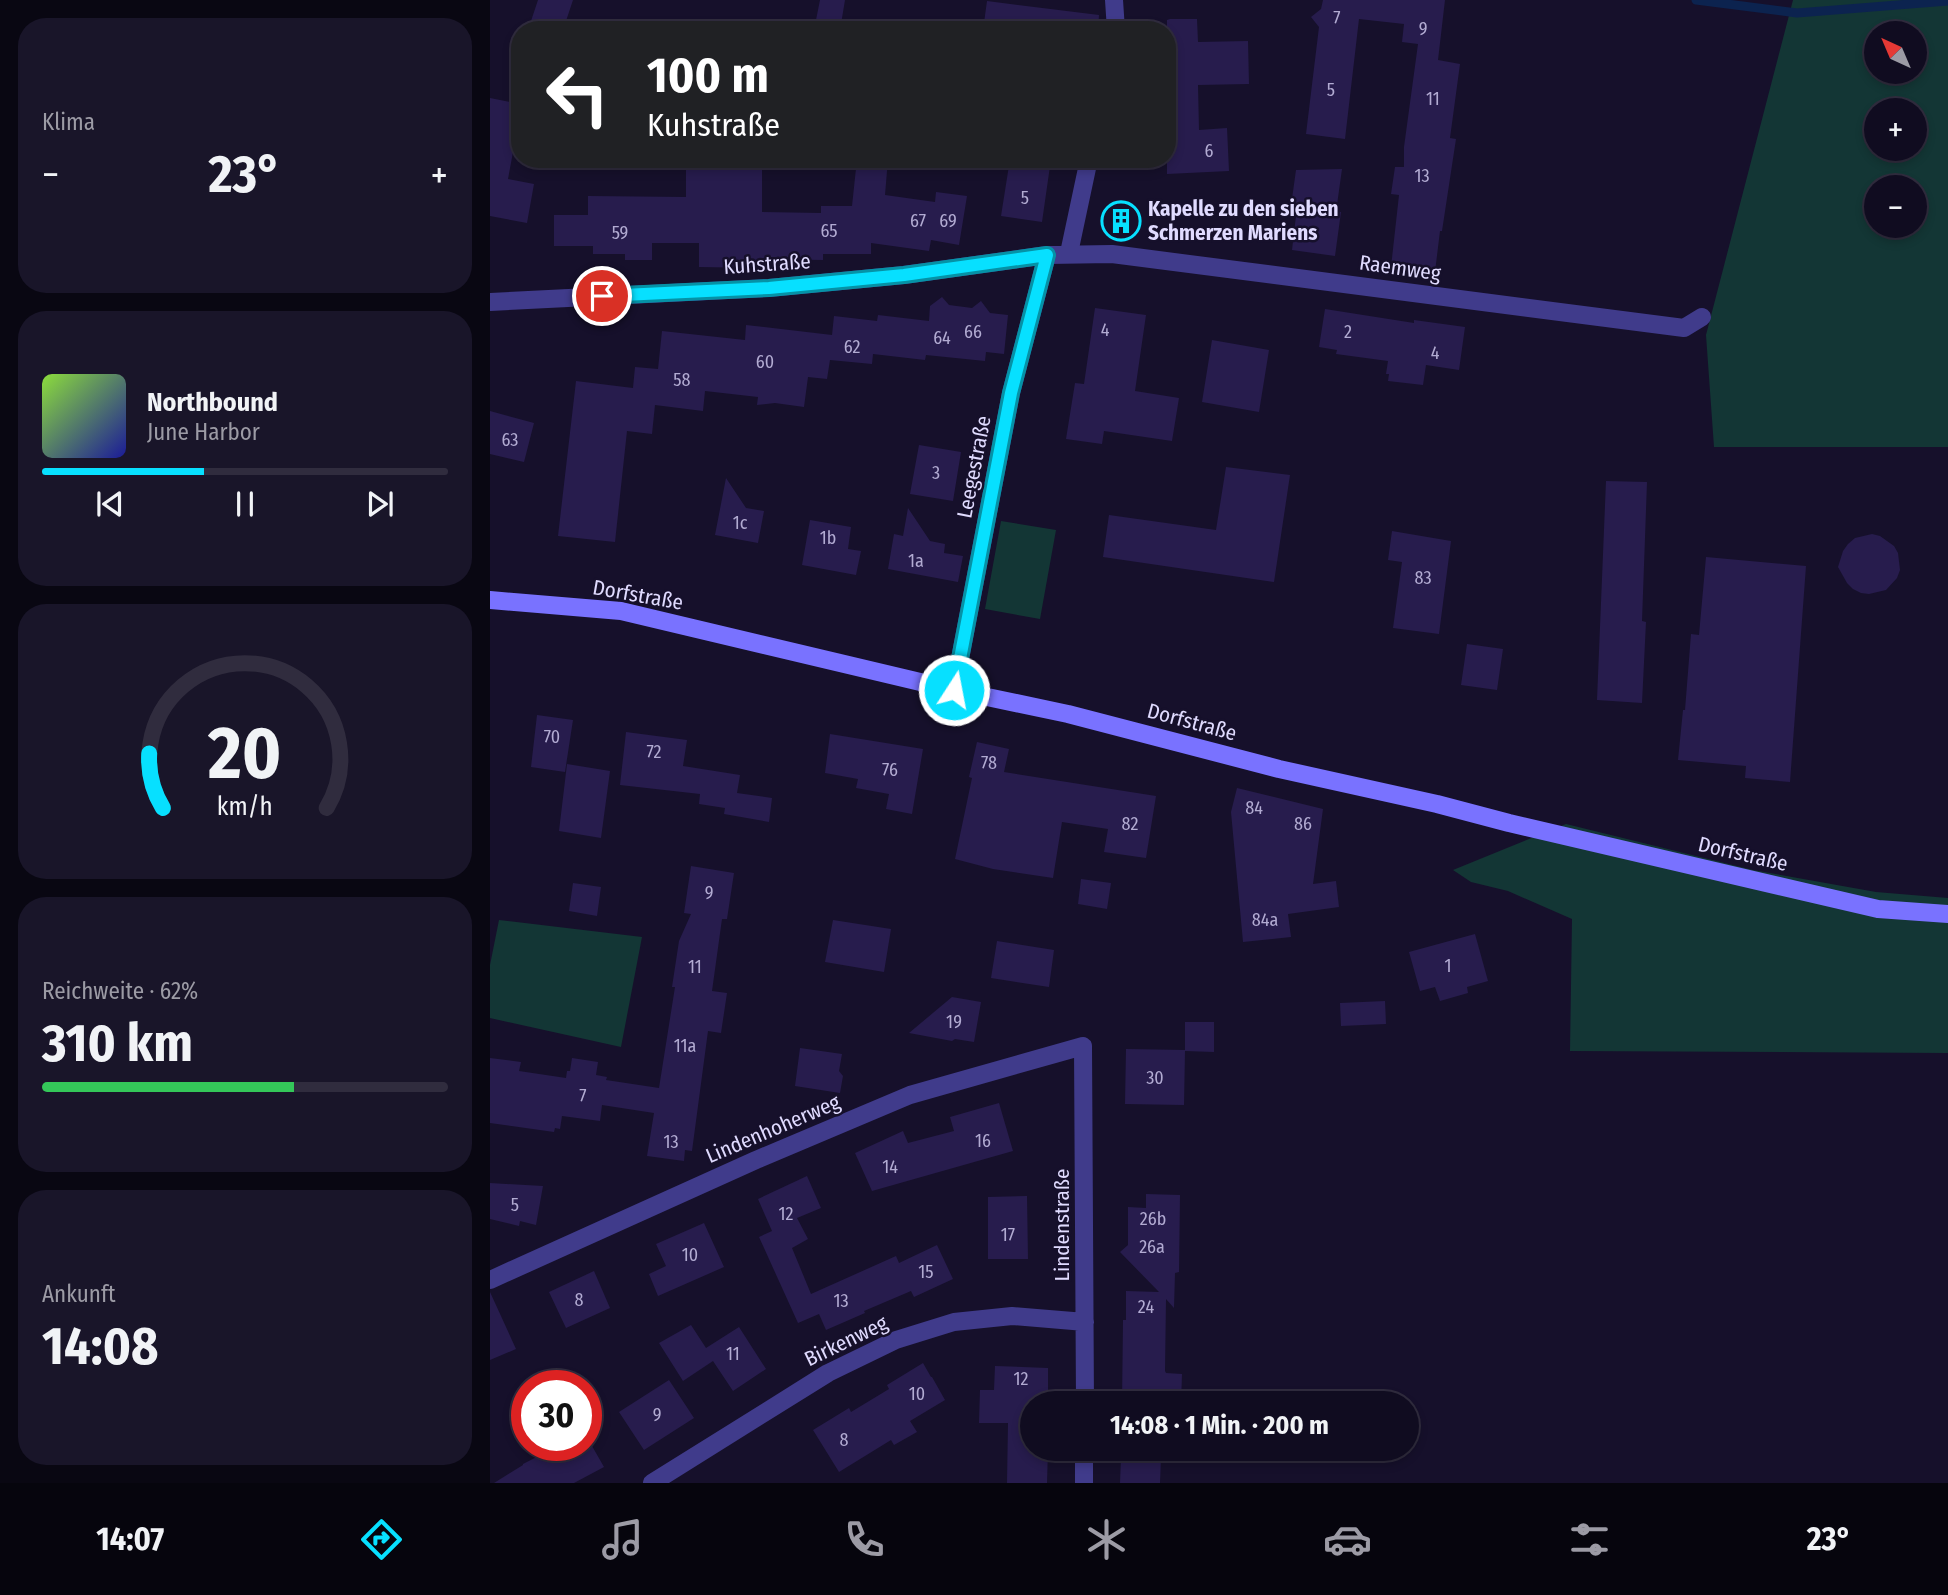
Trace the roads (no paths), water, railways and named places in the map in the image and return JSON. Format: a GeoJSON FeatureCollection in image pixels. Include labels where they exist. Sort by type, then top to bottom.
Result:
{"type":"FeatureCollection","features":[{"type":"Feature","properties":{"kind":"main road","name":"Dorfstraße"},"geometry":{"type":"LineString","coordinates":[[490,600],[621,611],[954,690],[1068,714],[1279,769],[1878,909],[1948,914]]}},
{"type":"Feature","properties":{"kind":"street"},"geometry":{"type":"LineString","coordinates":[[1114,0],[1115,21]]}},
{"type":"Feature","properties":{"kind":"street"},"geometry":{"type":"LineString","coordinates":[[1069,253],[1088,168]]}},
{"type":"Feature","properties":{"kind":"street","name":"Raemweg"},"geometry":{"type":"LineString","coordinates":[[1047,255],[1112,254],[1684,328],[1703,317]]}},
{"type":"Feature","properties":{"kind":"street","name":"Kuhstraße"},"geometry":{"type":"LineString","coordinates":[[490,302],[769,288],[904,275],[1047,255]]}},
{"type":"Feature","properties":{"kind":"street","name":"Leegestraße"},"geometry":{"type":"LineString","coordinates":[[954,690],[1011,393],[1047,255]]}},
{"type":"Feature","properties":{"kind":"street","name":"Lindenhoherweg"},"geometry":{"type":"LineString","coordinates":[[490,1280],[756,1160],[910,1095],[1083,1046]]}},
{"type":"Feature","properties":{"kind":"street","name":"Lindenstraße"},"geometry":{"type":"LineString","coordinates":[[1083,1046],[1084,1391]]}},
{"type":"Feature","properties":{"kind":"street","name":"Birkenweg"},"geometry":{"type":"LineString","coordinates":[[652,1483],[828,1373],[896,1340],[954,1322],[1012,1316],[1085,1322]]}},
{"type":"Feature","properties":{"kind":"street"},"geometry":{"type":"LineString","coordinates":[[1084,1461],[1084,1483]]}},
{"type":"Feature","properties":{"kind":"waterway"},"geometry":{"type":"LineString","coordinates":[[1696,0],[1797,13],[1948,1]]}},
{"type":"Feature","properties":{"kind":"place","name":"Kapelle zu den sieben Schmerzen Mariens"},"geometry":{"type":"Point","coordinates":[1121,221]}}]}
